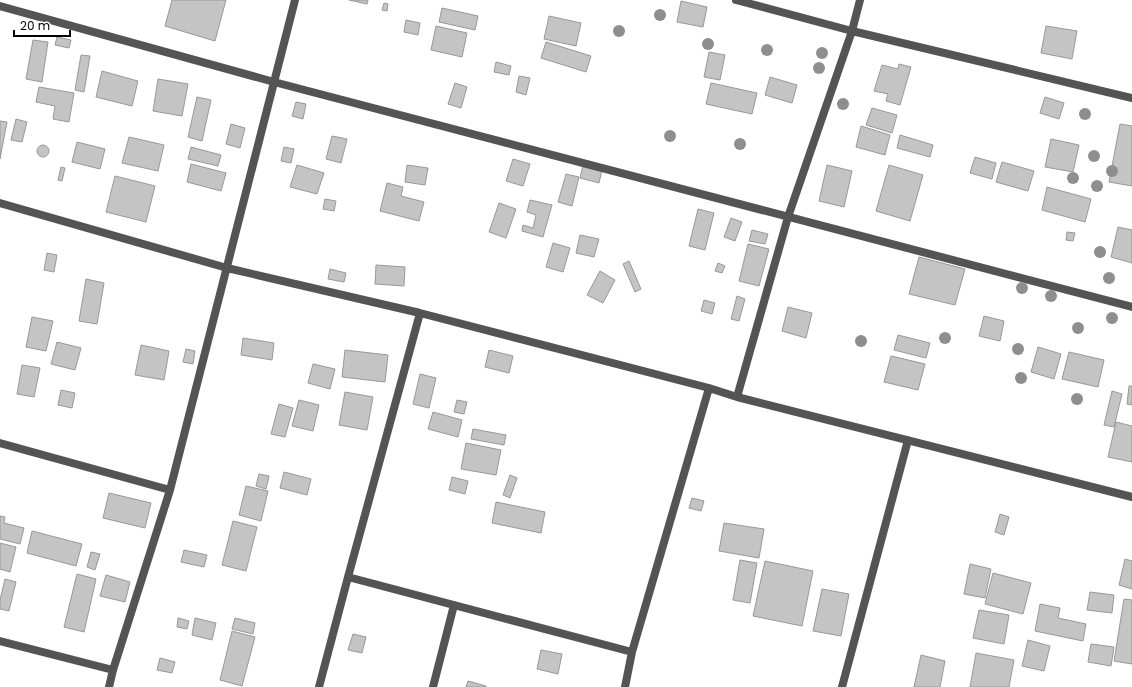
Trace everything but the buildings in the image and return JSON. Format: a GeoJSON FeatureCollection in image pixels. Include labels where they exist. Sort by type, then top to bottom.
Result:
{"type":"FeatureCollection","features":[{"type":"Feature","properties":{"kind":"street"},"geometry":{"type":"LineString","coordinates":[[109,687],[113,670],[170,490],[295,0]]}},
{"type":"Feature","properties":{"kind":"street"},"geometry":{"type":"LineString","coordinates":[[736,0],[852,32],[1132,98]]}},
{"type":"Feature","properties":{"kind":"street"},"geometry":{"type":"LineString","coordinates":[[737,397],[788,217],[852,32],[860,0]]}},
{"type":"Feature","properties":{"kind":"street"},"geometry":{"type":"LineString","coordinates":[[0,6],[274,82],[1132,307]]}},
{"type":"Feature","properties":{"kind":"street"},"geometry":{"type":"LineString","coordinates":[[0,203],[227,268],[420,314],[709,388],[737,397],[1132,497]]}},
{"type":"Feature","properties":{"kind":"street"},"geometry":{"type":"LineString","coordinates":[[319,687],[420,314]]}},
{"type":"Feature","properties":{"kind":"street"},"geometry":{"type":"LineString","coordinates":[[625,687],[632,652],[709,388]]}},
{"type":"Feature","properties":{"kind":"street"},"geometry":{"type":"LineString","coordinates":[[842,687],[908,440]]}},
{"type":"Feature","properties":{"kind":"street"},"geometry":{"type":"LineString","coordinates":[[0,443],[170,490]]}},
{"type":"Feature","properties":{"kind":"street"},"geometry":{"type":"LineString","coordinates":[[348,577],[632,652]]}},
{"type":"Feature","properties":{"kind":"street"},"geometry":{"type":"LineString","coordinates":[[433,687],[454,605]]}},
{"type":"Feature","properties":{"kind":"street"},"geometry":{"type":"LineString","coordinates":[[0,641],[113,670]]}}]}
